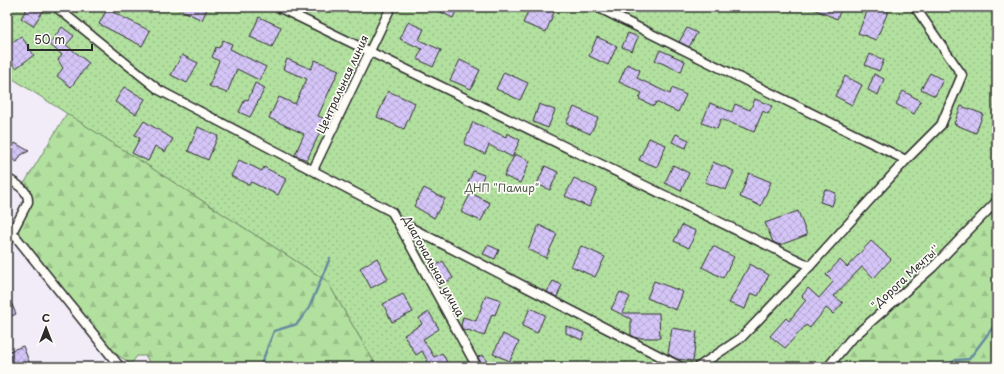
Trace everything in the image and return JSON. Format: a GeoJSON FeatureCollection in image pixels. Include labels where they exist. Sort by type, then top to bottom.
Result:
{"type":"FeatureCollection","features":[{"type":"Feature","properties":{"kind":"street","name":"Диагональная улица"},"geometry":{"type":"LineString","coordinates":[[56,7],[159,90],[392,212],[477,367]]}},
{"type":"Feature","properties":{"kind":"street"},"geometry":{"type":"LineString","coordinates":[[278,7],[810,266]]}},
{"type":"Feature","properties":{"kind":"street","name":"Центральная линия"},"geometry":{"type":"LineString","coordinates":[[313,170],[391,7]]}},
{"type":"Feature","properties":{"kind":"street"},"geometry":{"type":"LineString","coordinates":[[597,7],[906,160]]}},
{"type":"Feature","properties":{"kind":"street"},"geometry":{"type":"LineString","coordinates":[[698,367],[741,338],[810,266],[906,160],[942,125],[962,75],[914,7]]}},
{"type":"Feature","properties":{"kind":"street"},"geometry":{"type":"LineString","coordinates":[[7,178],[25,191],[28,197],[28,202],[7,242]]}},
{"type":"Feature","properties":{"kind":"street","name":"\"Дорога Мечты''"},"geometry":{"type":"LineString","coordinates":[[828,367],[850,340],[933,267],[997,201]]}},
{"type":"Feature","properties":{"kind":"street"},"geometry":{"type":"LineString","coordinates":[[396,220],[681,367]]}},
{"type":"Feature","properties":{"kind":"street"},"geometry":{"type":"LineString","coordinates":[[12,232],[120,367]]}},
{"type":"Feature","properties":{"kind":"green space","name":"ДНП \"Памир\""},"geometry":{"type":"Polygon","coordinates":[[[7,7],[997,7],[997,201],[828,367],[377,367],[327,281],[7,75],[7,7]]]}},
{"type":"Feature","properties":{"kind":"green space"},"geometry":{"type":"Polygon","coordinates":[[[67,113],[327,281],[377,367],[151,367],[146,356],[137,356],[131,364],[101,344],[16,238],[15,228],[28,202],[22,187],[67,113]]]}},
{"type":"Feature","properties":{"kind":"green space"},"geometry":{"type":"Polygon","coordinates":[[[997,201],[997,367],[828,367],[997,201]]]}},
{"type":"Feature","properties":{"kind":"building"},"geometry":{"type":"Polygon","coordinates":[[[28,7],[37,7],[43,11],[33,26],[21,18],[28,7]]]}},
{"type":"Feature","properties":{"kind":"building"},"geometry":{"type":"Polygon","coordinates":[[[175,7],[208,7],[202,20],[175,7]]]}},
{"type":"Feature","properties":{"kind":"building"},"geometry":{"type":"Polygon","coordinates":[[[430,7],[458,7],[453,18],[430,7]]]}},
{"type":"Feature","properties":{"kind":"building"},"geometry":{"type":"Polygon","coordinates":[[[530,7],[556,7],[546,32],[523,23],[530,7]]]}},
{"type":"Feature","properties":{"kind":"building"},"geometry":{"type":"Polygon","coordinates":[[[809,7],[842,7],[837,19],[809,7]]]}},
{"type":"Feature","properties":{"kind":"building"},"geometry":{"type":"Polygon","coordinates":[[[869,7],[890,7],[876,40],[858,33],[869,7]]]}},
{"type":"Feature","properties":{"kind":"building"},"geometry":{"type":"Polygon","coordinates":[[[107,9],[150,31],[142,46],[99,24],[107,9]]]}},
{"type":"Feature","properties":{"kind":"building"},"geometry":{"type":"Polygon","coordinates":[[[259,17],[281,27],[272,47],[250,37],[259,17]]]}},
{"type":"Feature","properties":{"kind":"building"},"geometry":{"type":"Polygon","coordinates":[[[408,22],[424,29],[419,40],[441,50],[433,67],[417,59],[422,49],[400,39],[408,22]]]}},
{"type":"Feature","properties":{"kind":"building"},"geometry":{"type":"Polygon","coordinates":[[[62,27],[74,36],[66,45],[89,63],[71,87],[57,76],[63,68],[58,60],[62,55],[49,44],[62,27]]]}},
{"type":"Feature","properties":{"kind":"building"},"geometry":{"type":"Polygon","coordinates":[[[687,28],[697,33],[689,47],[679,42],[687,28]]]}},
{"type":"Feature","properties":{"kind":"building"},"geometry":{"type":"Polygon","coordinates":[[[628,33],[638,37],[632,51],[622,47],[628,33]]]}},
{"type":"Feature","properties":{"kind":"building"},"geometry":{"type":"Polygon","coordinates":[[[21,36],[34,55],[16,68],[7,55],[7,46],[21,36]]]}},
{"type":"Feature","properties":{"kind":"building"},"geometry":{"type":"Polygon","coordinates":[[[597,37],[617,46],[608,65],[589,56],[597,37]]]}},
{"type":"Feature","properties":{"kind":"building"},"geometry":{"type":"Polygon","coordinates":[[[223,40],[232,44],[230,49],[266,67],[259,80],[237,69],[227,93],[209,86],[219,61],[212,57],[216,47],[219,48],[223,40]]]}},
{"type":"Feature","properties":{"kind":"building"},"geometry":{"type":"Polygon","coordinates":[[[660,50],[685,61],[681,72],[655,60],[660,50]]]}},
{"type":"Feature","properties":{"kind":"building"},"geometry":{"type":"Polygon","coordinates":[[[870,54],[884,60],[879,71],[865,65],[870,54]]]}},
{"type":"Feature","properties":{"kind":"building"},"geometry":{"type":"Polygon","coordinates":[[[182,55],[198,63],[187,83],[171,75],[182,55]]]}},
{"type":"Feature","properties":{"kind":"building"},"geometry":{"type":"Polygon","coordinates":[[[287,59],[311,69],[315,60],[339,70],[318,116],[326,119],[307,160],[295,155],[304,134],[269,118],[279,97],[295,104],[307,79],[283,69],[287,59]]]}},
{"type":"Feature","properties":{"kind":"building"},"geometry":{"type":"Polygon","coordinates":[[[460,60],[480,70],[471,89],[450,80],[460,60]]]}},
{"type":"Feature","properties":{"kind":"building"},"geometry":{"type":"Polygon","coordinates":[[[627,64],[640,70],[637,78],[670,94],[672,88],[686,95],[678,112],[656,102],[654,106],[639,99],[642,93],[619,82],[627,64]]]}},
{"type":"Feature","properties":{"kind":"building"},"geometry":{"type":"Polygon","coordinates":[[[504,72],[528,83],[520,100],[496,89],[504,72]]]}},
{"type":"Feature","properties":{"kind":"building"},"geometry":{"type":"Polygon","coordinates":[[[930,73],[943,80],[935,96],[921,89],[930,73]]]}},
{"type":"Feature","properties":{"kind":"building"},"geometry":{"type":"Polygon","coordinates":[[[874,74],[884,79],[878,95],[868,90],[874,74]]]}},
{"type":"Feature","properties":{"kind":"building"},"geometry":{"type":"Polygon","coordinates":[[[845,76],[862,85],[852,105],[835,96],[845,76]]]}},
{"type":"Feature","properties":{"kind":"building"},"geometry":{"type":"Polygon","coordinates":[[[255,83],[265,88],[250,117],[239,112],[245,99],[248,100],[255,83]]]}},
{"type":"Feature","properties":{"kind":"building"},"geometry":{"type":"Polygon","coordinates":[[[124,87],[145,99],[136,114],[115,102],[124,87]]]}},
{"type":"Feature","properties":{"kind":"building"},"geometry":{"type":"Polygon","coordinates":[[[388,91],[415,103],[404,129],[377,117],[388,91]]]}},
{"type":"Feature","properties":{"kind":"building"},"geometry":{"type":"Polygon","coordinates":[[[903,91],[921,101],[914,114],[896,104],[903,91]]]}},
{"type":"Feature","properties":{"kind":"building"},"geometry":{"type":"Polygon","coordinates":[[[755,99],[772,106],[768,114],[763,111],[754,132],[721,119],[717,129],[702,123],[710,103],[732,112],[735,104],[750,110],[755,99]]]}},
{"type":"Feature","properties":{"kind":"building"},"geometry":{"type":"Polygon","coordinates":[[[539,104],[555,110],[548,128],[533,122],[539,104]]]}},
{"type":"Feature","properties":{"kind":"building"},"geometry":{"type":"Polygon","coordinates":[[[961,106],[983,114],[976,133],[954,124],[961,106]]]}},
{"type":"Feature","properties":{"kind":"building"},"geometry":{"type":"Polygon","coordinates":[[[574,107],[598,118],[590,134],[566,123],[574,107]]]}},
{"type":"Feature","properties":{"kind":"building"},"geometry":{"type":"Polygon","coordinates":[[[144,121],[173,139],[165,152],[155,146],[148,161],[132,153],[140,138],[135,135],[144,121]]]}},
{"type":"Feature","properties":{"kind":"building"},"geometry":{"type":"Polygon","coordinates":[[[473,122],[506,137],[507,133],[520,140],[512,157],[489,145],[485,154],[464,144],[473,122]]]}},
{"type":"Feature","properties":{"kind":"building"},"geometry":{"type":"Polygon","coordinates":[[[198,127],[218,136],[208,160],[188,151],[198,127]]]}},
{"type":"Feature","properties":{"kind":"building"},"geometry":{"type":"Polygon","coordinates":[[[676,134],[689,140],[686,148],[672,142],[676,134]]]}},
{"type":"Feature","properties":{"kind":"building"},"geometry":{"type":"Polygon","coordinates":[[[649,138],[666,145],[657,167],[639,160],[649,138]]]}},
{"type":"Feature","properties":{"kind":"building"},"geometry":{"type":"Polygon","coordinates":[[[15,143],[29,151],[21,155],[17,162],[7,156],[15,143]]]}},
{"type":"Feature","properties":{"kind":"building"},"geometry":{"type":"Polygon","coordinates":[[[515,154],[530,161],[520,183],[504,176],[515,154]]]}},
{"type":"Feature","properties":{"kind":"building"},"geometry":{"type":"Polygon","coordinates":[[[239,160],[262,171],[264,167],[286,179],[278,195],[251,182],[249,185],[231,176],[239,160]]]}},
{"type":"Feature","properties":{"kind":"building"},"geometry":{"type":"Polygon","coordinates":[[[713,162],[734,171],[726,190],[705,182],[713,162]]]}},
{"type":"Feature","properties":{"kind":"building"},"geometry":{"type":"Polygon","coordinates":[[[673,165],[689,173],[681,191],[665,183],[673,165]]]}},
{"type":"Feature","properties":{"kind":"building"},"geometry":{"type":"Polygon","coordinates":[[[545,166],[558,172],[550,190],[537,184],[545,166]]]}},
{"type":"Feature","properties":{"kind":"building"},"geometry":{"type":"Polygon","coordinates":[[[473,171],[484,175],[479,188],[468,183],[473,171]]]}},
{"type":"Feature","properties":{"kind":"building"},"geometry":{"type":"Polygon","coordinates":[[[749,173],[771,182],[761,206],[740,197],[749,173]]]}},
{"type":"Feature","properties":{"kind":"building"},"geometry":{"type":"Polygon","coordinates":[[[574,178],[597,189],[589,207],[565,196],[574,178]]]}},
{"type":"Feature","properties":{"kind":"building"},"geometry":{"type":"Polygon","coordinates":[[[424,188],[445,199],[434,218],[414,206],[424,188]]]}},
{"type":"Feature","properties":{"kind":"building"},"geometry":{"type":"Polygon","coordinates":[[[825,189],[836,193],[832,206],[820,202],[825,189]]]}},
{"type":"Feature","properties":{"kind":"building"},"geometry":{"type":"Polygon","coordinates":[[[471,193],[490,203],[481,221],[461,212],[471,193]]]}},
{"type":"Feature","properties":{"kind":"building"},"geometry":{"type":"Polygon","coordinates":[[[798,211],[807,235],[780,245],[773,242],[765,223],[798,211]]]}},
{"type":"Feature","properties":{"kind":"building"},"geometry":{"type":"Polygon","coordinates":[[[539,225],[557,234],[546,258],[528,249],[539,225]]]}},
{"type":"Feature","properties":{"kind":"building"},"geometry":{"type":"Polygon","coordinates":[[[682,225],[696,231],[689,248],[674,241],[682,225]]]}},
{"type":"Feature","properties":{"kind":"building"},"geometry":{"type":"Polygon","coordinates":[[[871,241],[891,259],[874,278],[862,267],[834,296],[843,303],[833,314],[826,308],[810,328],[806,325],[785,348],[770,336],[786,318],[789,321],[806,300],[802,296],[808,288],[819,298],[833,282],[826,275],[840,260],[847,267],[871,241]]]}},
{"type":"Feature","properties":{"kind":"building"},"geometry":{"type":"Polygon","coordinates":[[[488,245],[499,250],[495,259],[483,254],[488,245]]]}},
{"type":"Feature","properties":{"kind":"building"},"geometry":{"type":"Polygon","coordinates":[[[581,246],[605,257],[595,277],[571,266],[581,246]]]}},
{"type":"Feature","properties":{"kind":"building"},"geometry":{"type":"Polygon","coordinates":[[[713,246],[734,257],[723,278],[702,267],[713,246]]]}},
{"type":"Feature","properties":{"kind":"building"},"geometry":{"type":"Polygon","coordinates":[[[377,258],[388,279],[371,288],[360,268],[377,258]]]}},
{"type":"Feature","properties":{"kind":"building"},"geometry":{"type":"Polygon","coordinates":[[[443,261],[453,278],[443,284],[433,267],[443,261]]]}},
{"type":"Feature","properties":{"kind":"building"},"geometry":{"type":"Polygon","coordinates":[[[750,264],[769,275],[758,296],[751,293],[745,309],[729,303],[750,264]]]}},
{"type":"Feature","properties":{"kind":"building"},"geometry":{"type":"Polygon","coordinates":[[[553,281],[562,285],[557,297],[547,292],[553,281]]]}},
{"type":"Feature","properties":{"kind":"building"},"geometry":{"type":"Polygon","coordinates":[[[654,281],[683,292],[676,310],[647,298],[654,281]]]}},
{"type":"Feature","properties":{"kind":"building"},"geometry":{"type":"Polygon","coordinates":[[[620,292],[630,297],[622,313],[659,313],[660,338],[637,338],[631,335],[631,319],[611,309],[620,292]]]}},
{"type":"Feature","properties":{"kind":"building"},"geometry":{"type":"Polygon","coordinates":[[[7,293],[16,314],[7,318],[7,293]]]}},
{"type":"Feature","properties":{"kind":"building"},"geometry":{"type":"Polygon","coordinates":[[[403,294],[413,312],[392,322],[383,304],[403,294]]]}},
{"type":"Feature","properties":{"kind":"building"},"geometry":{"type":"Polygon","coordinates":[[[486,295],[501,300],[495,315],[492,314],[484,336],[468,330],[463,330],[461,326],[463,317],[476,321],[486,295]]]}},
{"type":"Feature","properties":{"kind":"building"},"geometry":{"type":"Polygon","coordinates":[[[530,308],[545,315],[537,333],[522,326],[530,308]]]}},
{"type":"Feature","properties":{"kind":"building"},"geometry":{"type":"Polygon","coordinates":[[[429,312],[439,329],[423,339],[434,357],[442,353],[447,362],[441,365],[442,367],[431,367],[422,351],[416,355],[404,335],[422,324],[419,318],[429,312]]]}},
{"type":"Feature","properties":{"kind":"building"},"geometry":{"type":"Polygon","coordinates":[[[566,326],[584,333],[582,340],[566,333],[566,326]]]}},
{"type":"Feature","properties":{"kind":"building"},"geometry":{"type":"Polygon","coordinates":[[[672,328],[697,332],[693,361],[677,359],[668,354],[672,328]]]}},
{"type":"Feature","properties":{"kind":"building"},"geometry":{"type":"Polygon","coordinates":[[[503,334],[519,342],[510,361],[493,354],[503,334]]]}},
{"type":"Feature","properties":{"kind":"building"},"geometry":{"type":"Polygon","coordinates":[[[23,346],[30,364],[22,367],[10,367],[7,352],[23,346]]]}},
{"type":"Feature","properties":{"kind":"building"},"geometry":{"type":"Polygon","coordinates":[[[483,355],[490,367],[482,367],[478,357],[483,355]]]}},
{"type":"Feature","properties":{"kind":"waterway"},"geometry":{"type":"LineString","coordinates":[[260,367],[274,331],[297,324],[309,308],[330,258]]}},
{"type":"Feature","properties":{"kind":"waterway"},"geometry":{"type":"LineString","coordinates":[[945,367],[956,360],[969,359],[997,322]]}}]}
